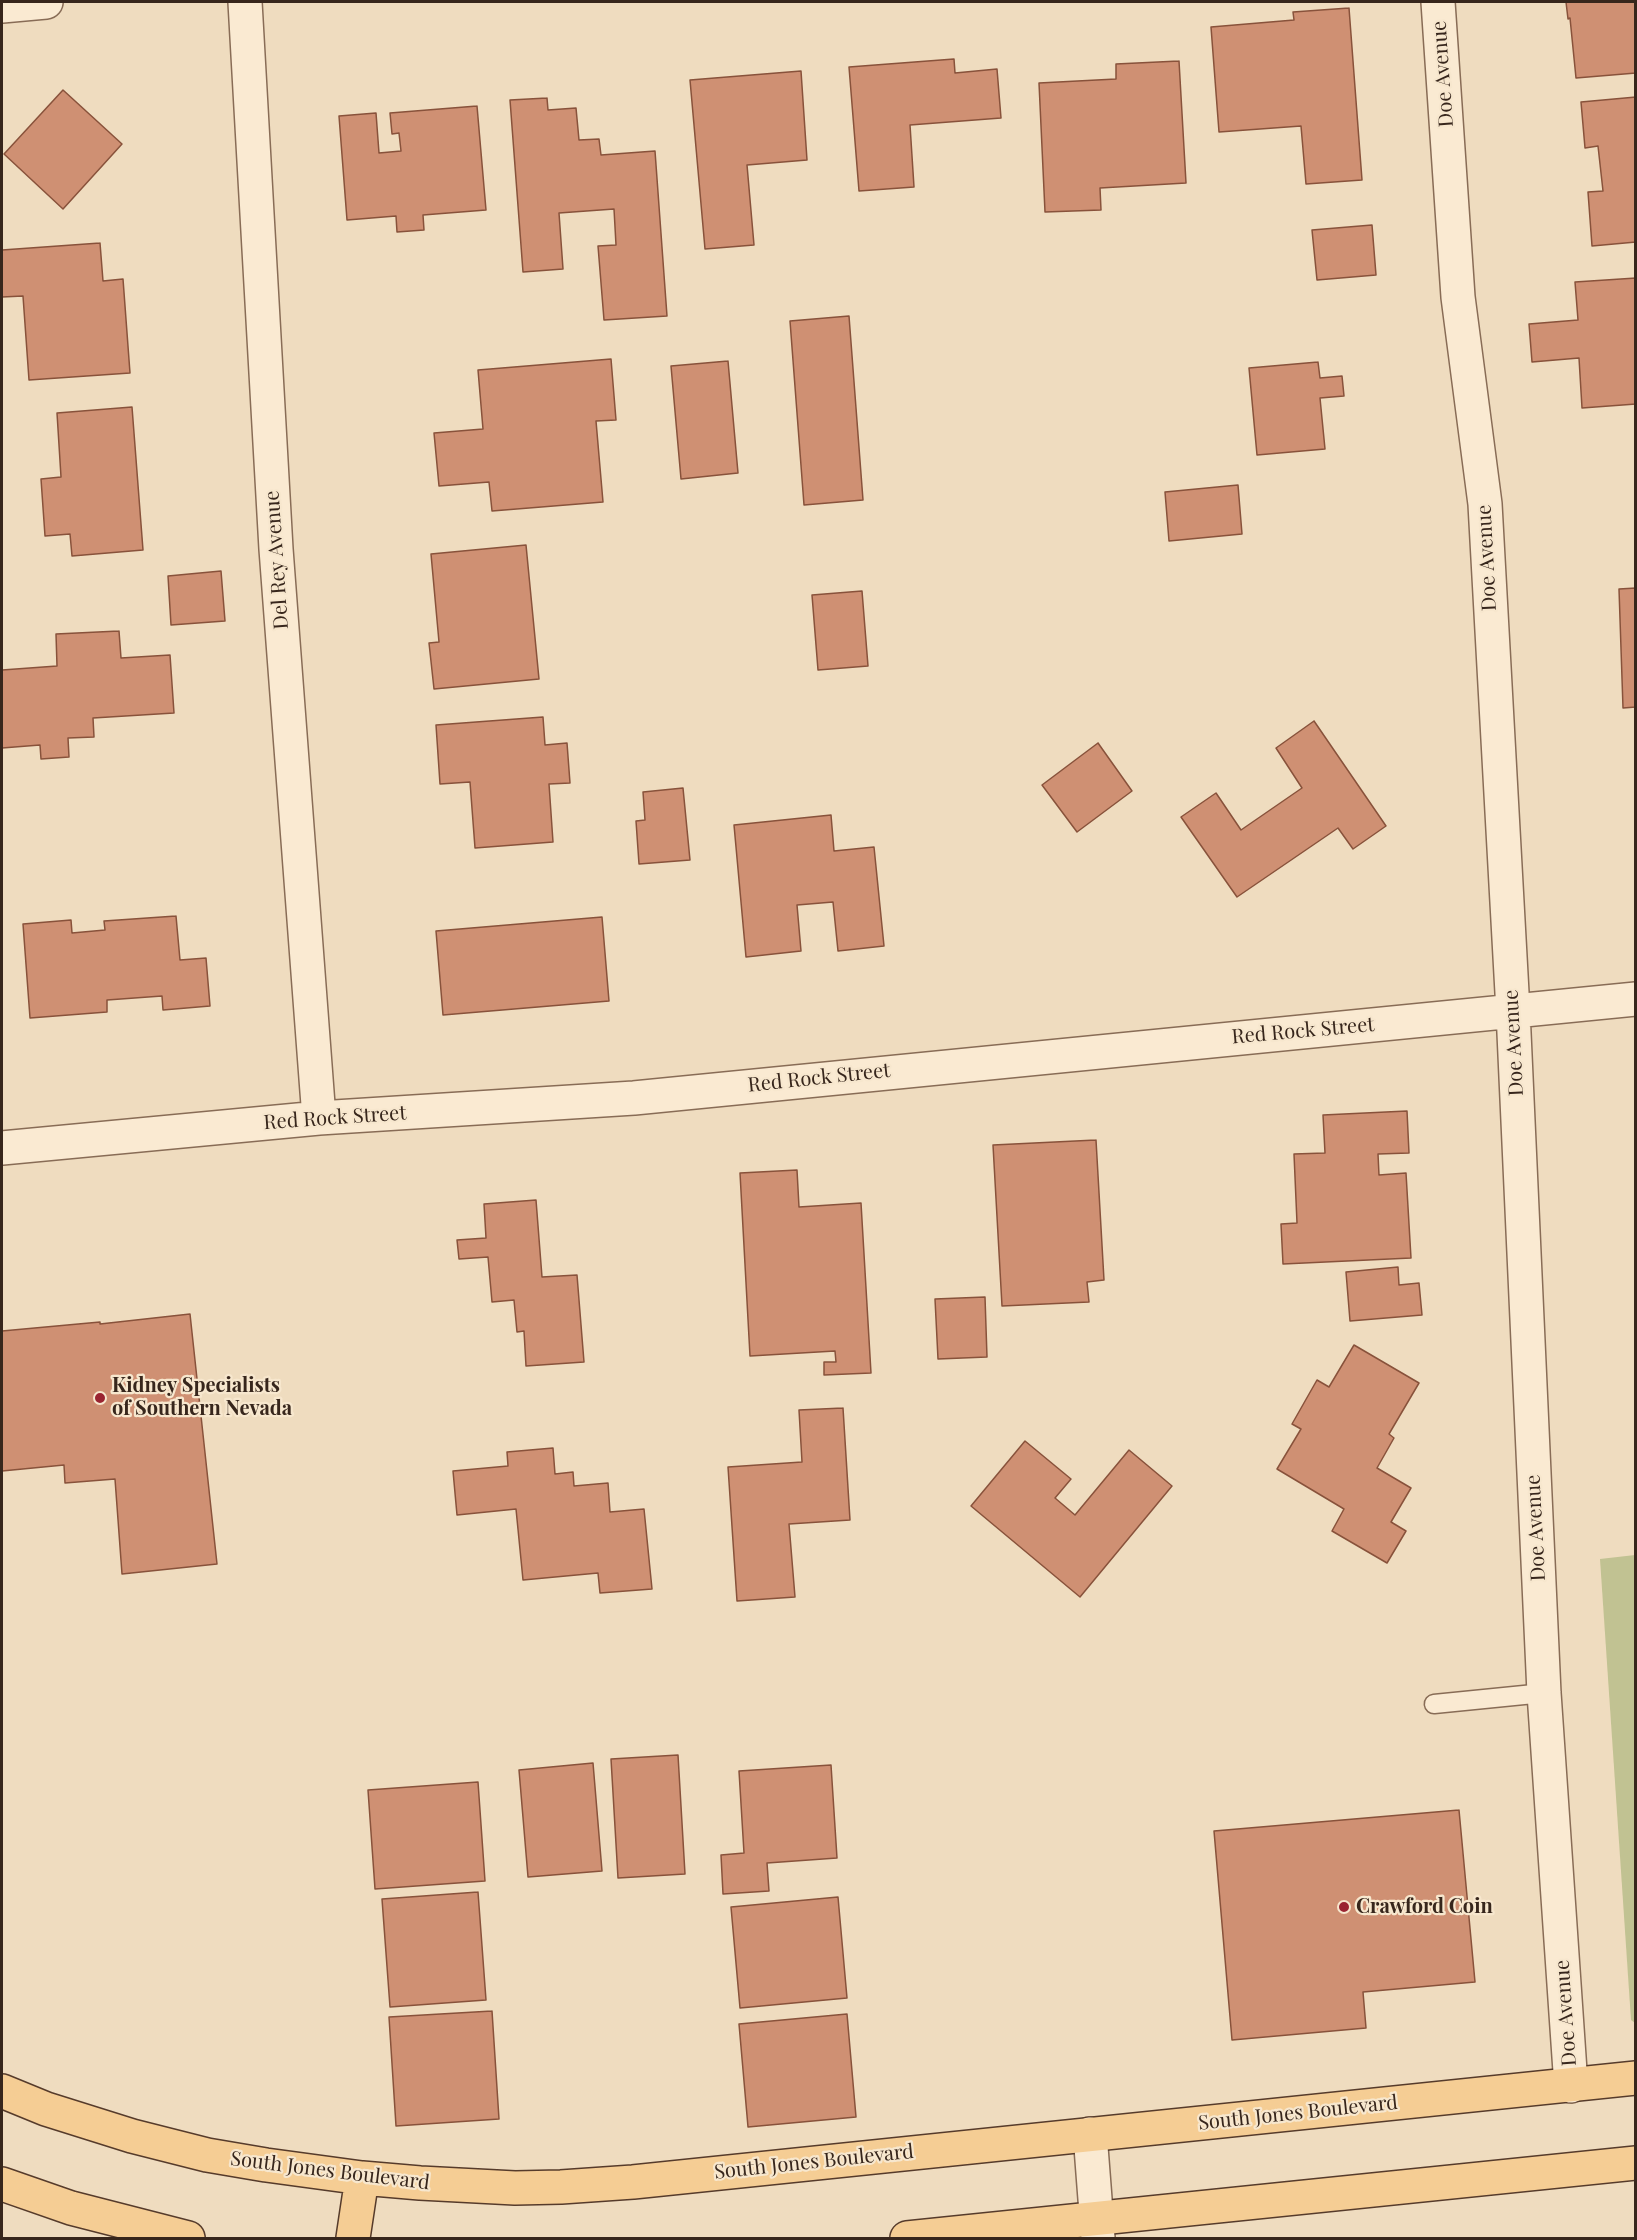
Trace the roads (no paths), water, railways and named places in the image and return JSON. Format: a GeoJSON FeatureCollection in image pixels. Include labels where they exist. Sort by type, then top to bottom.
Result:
{"type":"FeatureCollection","features":[{"type":"Feature","properties":{"kind":"main road","name":"South Jones Boulevard"},"geometry":{"type":"LineString","coordinates":[[2,2091],[46,2109],[121,2133],[207,2155],[362,2178],[462,2186],[561,2187],[633,2182],[1635,2078]]}},
{"type":"Feature","properties":{"kind":"main road"},"geometry":{"type":"LineString","coordinates":[[907,2238],[1097,2229],[1635,2163]]}},
{"type":"Feature","properties":{"kind":"main road"},"geometry":{"type":"LineString","coordinates":[[353,2238],[362,2178]]}},
{"type":"Feature","properties":{"kind":"main road"},"geometry":{"type":"LineString","coordinates":[[2,2184],[71,2208],[188,2238]]}},
{"type":"Feature","properties":{"kind":"street"},"geometry":{"type":"LineString","coordinates":[[2,6],[46,2]]}},
{"type":"Feature","properties":{"kind":"street","name":"Del Rey Avenue"},"geometry":{"type":"LineString","coordinates":[[245,2],[277,560],[319,1118]]}},
{"type":"Feature","properties":{"kind":"street","name":"Doe Avenue"},"geometry":{"type":"LineString","coordinates":[[1438,2],[1458,297],[1485,504],[1512,1011],[1544,1693],[1571,2086]]}},
{"type":"Feature","properties":{"kind":"street","name":"Red Rock Street"},"geometry":{"type":"LineString","coordinates":[[2,1148],[319,1118],[634,1098],[1635,999]]}},
{"type":"Feature","properties":{"kind":"street"},"geometry":{"type":"LineString","coordinates":[[1090,2134],[1097,2229]]}},
{"type":"Feature","properties":{"kind":"lane"},"geometry":{"type":"LineString","coordinates":[[1434,1704],[1544,1693]]}},
{"type":"Feature","properties":{"kind":"place","name":"Kidney Specialists of Southern Nevada"},"geometry":{"type":"Point","coordinates":[100,1398]}},
{"type":"Feature","properties":{"kind":"place","name":"Crawford Coin"},"geometry":{"type":"Point","coordinates":[1344,1907]}}]}
